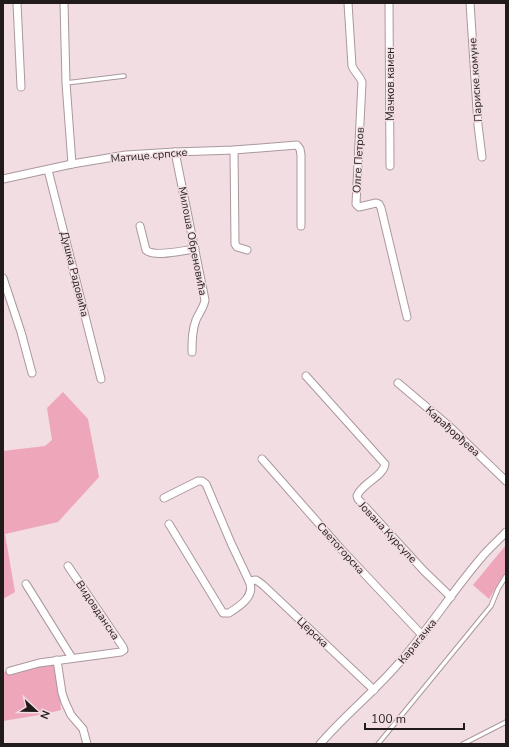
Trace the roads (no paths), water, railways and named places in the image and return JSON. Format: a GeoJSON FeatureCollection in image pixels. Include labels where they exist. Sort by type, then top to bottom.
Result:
{"type":"FeatureCollection","features":[{"type":"Feature","properties":{"kind":"street"},"geometry":{"type":"LineString","coordinates":[[17,3],[21,87]]}},
{"type":"Feature","properties":{"kind":"street"},"geometry":{"type":"LineString","coordinates":[[64,3],[66,83],[72,164]]}},
{"type":"Feature","properties":{"kind":"street","name":"Олге Петров"},"geometry":{"type":"LineString","coordinates":[[348,3],[352,66],[362,82],[356,204],[359,207],[376,203],[379,204],[381,208],[407,317]]}},
{"type":"Feature","properties":{"kind":"street","name":"Мачков камен"},"geometry":{"type":"LineString","coordinates":[[389,3],[390,166]]}},
{"type":"Feature","properties":{"kind":"street","name":"Париске комуне"},"geometry":{"type":"LineString","coordinates":[[470,3],[478,125],[482,157]]}},
{"type":"Feature","properties":{"kind":"street","name":"Матице српске"},"geometry":{"type":"LineString","coordinates":[[3,179],[72,164],[126,155],[234,150],[297,145],[300,149],[301,155],[301,226]]}},
{"type":"Feature","properties":{"kind":"street"},"geometry":{"type":"LineString","coordinates":[[234,150],[235,244],[237,247],[247,250]]}},
{"type":"Feature","properties":{"kind":"street","name":"Милоша Обреновића"},"geometry":{"type":"LineString","coordinates":[[175,152],[205,300],[192,333],[192,352]]}},
{"type":"Feature","properties":{"kind":"street","name":"Душка Радовића"},"geometry":{"type":"LineString","coordinates":[[48,170],[101,379]]}},
{"type":"Feature","properties":{"kind":"street"},"geometry":{"type":"LineString","coordinates":[[140,226],[148,253],[159,254],[195,249]]}},
{"type":"Feature","properties":{"kind":"street"},"geometry":{"type":"LineString","coordinates":[[3,278],[21,332],[32,372]]}},
{"type":"Feature","properties":{"kind":"street","name":"Јована Курсуле"},"geometry":{"type":"LineString","coordinates":[[306,376],[385,464],[383,470],[359,491],[357,496],[358,499],[424,571],[451,597]]}},
{"type":"Feature","properties":{"kind":"street","name":"Карађорђева"},"geometry":{"type":"LineString","coordinates":[[398,383],[449,426],[506,481]]}},
{"type":"Feature","properties":{"kind":"street","name":"Светогорска"},"geometry":{"type":"LineString","coordinates":[[262,459],[341,549],[422,635]]}},
{"type":"Feature","properties":{"kind":"street"},"geometry":{"type":"LineString","coordinates":[[164,498],[198,480],[206,484],[251,588],[247,599],[240,607],[229,614],[223,613],[169,524]]}},
{"type":"Feature","properties":{"kind":"street","name":"Карагачка"},"geometry":{"type":"LineString","coordinates":[[320,744],[398,665],[481,557],[506,532]]}},
{"type":"Feature","properties":{"kind":"street","name":"Видовданска"},"geometry":{"type":"LineString","coordinates":[[10,671],[39,663],[121,652],[124,650],[68,566]]}},
{"type":"Feature","properties":{"kind":"street","name":"Церска"},"geometry":{"type":"LineString","coordinates":[[249,581],[256,580],[263,585],[374,690]]}},
{"type":"Feature","properties":{"kind":"street"},"geometry":{"type":"LineString","coordinates":[[26,584],[72,658]]}},
{"type":"Feature","properties":{"kind":"street"},"geometry":{"type":"LineString","coordinates":[[57,660],[62,693],[65,702],[71,715],[83,729],[87,744]]}},
{"type":"Feature","properties":{"kind":"lane"},"geometry":{"type":"LineString","coordinates":[[66,83],[124,76]]}},
{"type":"Feature","properties":{"kind":"lane"},"geometry":{"type":"LineString","coordinates":[[378,744],[490,606],[506,576]]}},
{"type":"Feature","properties":{"kind":"lane"},"geometry":{"type":"LineString","coordinates":[[463,744],[506,722]]}}]}
